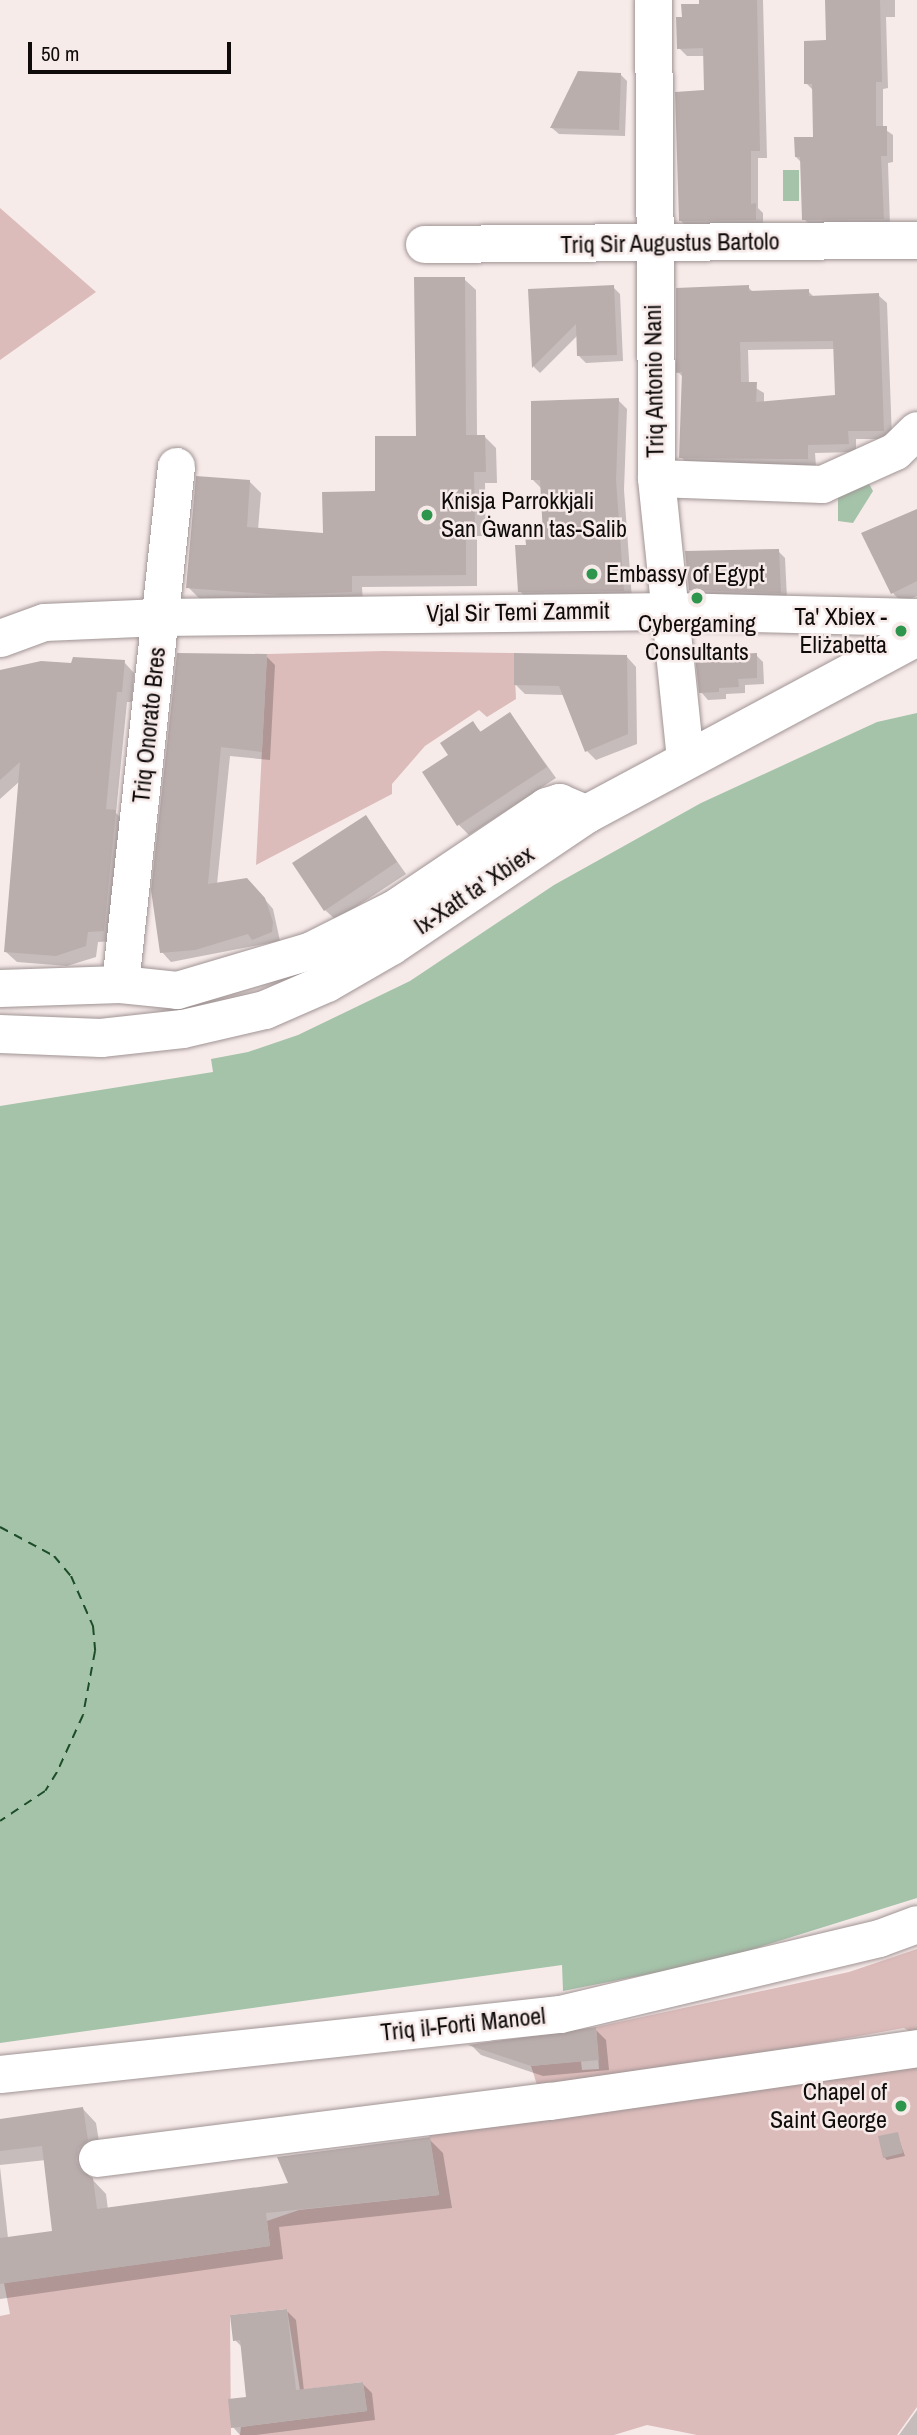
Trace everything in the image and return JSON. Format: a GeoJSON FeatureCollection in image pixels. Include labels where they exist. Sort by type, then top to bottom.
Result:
{"type":"FeatureCollection","features":[{"type":"Feature","properties":{"kind":"main road","name":"Ix-Xatt ta' Xbiex"},"geometry":{"type":"LineString","coordinates":[[0,1034],[101,1038],[183,1029],[265,1010],[327,983],[391,946],[587,814],[917,637]]}},
{"type":"Feature","properties":{"kind":"street","name":"Triq Antonio Nani"},"geometry":{"type":"LineString","coordinates":[[653,0],[652,244],[656,478],[685,760]]}},
{"type":"Feature","properties":{"kind":"street","name":"Triq Sir Augustus Bartolo"},"geometry":{"type":"LineString","coordinates":[[424,244],[917,240]]}},
{"type":"Feature","properties":{"kind":"street"},"geometry":{"type":"LineString","coordinates":[[656,478],[822,484],[895,451],[917,430]]}},
{"type":"Feature","properties":{"kind":"street","name":"Triq Onorato Bres"},"geometry":{"type":"LineString","coordinates":[[120,984],[176,466]]}},
{"type":"Feature","properties":{"kind":"street","name":"Vjal Sir Temi Zammit"},"geometry":{"type":"LineString","coordinates":[[0,638],[44,622],[161,617],[670,611],[917,617]]}},
{"type":"Feature","properties":{"kind":"street"},"geometry":{"type":"LineString","coordinates":[[0,988],[120,984],[177,990],[309,951],[393,909],[546,806],[559,802],[587,814]]}},
{"type":"Feature","properties":{"kind":"street","name":"Triq il-Forti Manoel"},"geometry":{"type":"LineString","coordinates":[[0,2074],[560,2014],[879,1938],[917,1924]]}},
{"type":"Feature","properties":{"kind":"street"},"geometry":{"type":"LineString","coordinates":[[97,2158],[550,2101],[917,2048]]}},
{"type":"Feature","properties":{"kind":"shaded area"},"geometry":{"type":"Polygon","coordinates":[[[783,170],[799,170],[799,201],[783,201],[783,170]]]}},
{"type":"Feature","properties":{"kind":"shaded area"},"geometry":{"type":"Polygon","coordinates":[[[0,208],[96,292],[0,360],[0,208]]]}},
{"type":"Feature","properties":{"kind":"shaded area"},"geometry":{"type":"Polygon","coordinates":[[[868,482],[873,491],[853,523],[838,521],[838,497],[868,482]]]}},
{"type":"Feature","properties":{"kind":"shaded area"},"geometry":{"type":"Polygon","coordinates":[[[383,651],[514,653],[516,699],[487,717],[479,710],[425,746],[392,784],[392,794],[256,865],[267,654],[383,651]]]}},
{"type":"Feature","properties":{"kind":"shaded area"},"geometry":{"type":"Polygon","coordinates":[[[917,713],[917,1898],[715,1961],[563,1991],[562,1965],[0,2043],[0,1106],[213,1072],[211,1059],[248,1052],[298,1035],[410,981],[554,885],[701,803],[877,722],[917,713]]]}},
{"type":"Feature","properties":{"kind":"shaded area"},"geometry":{"type":"Polygon","coordinates":[[[917,1949],[917,2036],[904,2028],[602,2082],[538,2088],[531,2066],[581,2061],[582,2070],[599,2069],[596,2027],[849,1972],[917,1949]]]}},
{"type":"Feature","properties":{"kind":"shaded area"},"geometry":{"type":"Polygon","coordinates":[[[917,2062],[917,2407],[897,2435],[697,2435],[647,2425],[614,2435],[240,2435],[241,2427],[367,2411],[363,2382],[300,2390],[287,2309],[230,2315],[231,2435],[0,2435],[0,2316],[10,2314],[4,2283],[270,2246],[267,2221],[299,2210],[439,2195],[427,2122],[917,2062]]]}},
{"type":"Feature","properties":{"kind":"building"},"geometry":{"type":"Polygon","coordinates":[[[699,0],[757,0],[760,151],[751,151],[751,204],[756,203],[756,220],[679,221],[675,92],[704,90],[703,48],[677,49],[676,17],[682,17],[681,4],[699,4],[699,0]]]}},
{"type":"Feature","properties":{"kind":"building"},"geometry":{"type":"Polygon","coordinates":[[[825,0],[880,0],[882,82],[876,82],[876,126],[887,126],[887,156],[881,156],[884,219],[802,220],[800,157],[795,157],[794,137],[813,137],[812,84],[804,84],[804,41],[826,40],[825,0]]]}},
{"type":"Feature","properties":{"kind":"building"},"geometry":{"type":"Polygon","coordinates":[[[578,71],[621,73],[619,130],[550,128],[578,71]]]}},
{"type":"Feature","properties":{"kind":"building"},"geometry":{"type":"Polygon","coordinates":[[[414,277],[465,277],[466,435],[485,435],[486,472],[474,472],[475,525],[466,525],[466,575],[352,576],[352,592],[281,595],[186,588],[196,476],[250,480],[247,527],[323,533],[322,492],[375,491],[375,436],[416,436],[414,277]]]}},
{"type":"Feature","properties":{"kind":"building"},"geometry":{"type":"Polygon","coordinates":[[[614,285],[617,355],[577,356],[576,324],[532,368],[528,289],[614,285]]]}},
{"type":"Feature","properties":{"kind":"building"},"geometry":{"type":"Polygon","coordinates":[[[749,285],[749,291],[809,289],[809,296],[879,293],[884,431],[848,431],[849,444],[808,445],[808,459],[679,458],[682,372],[676,373],[676,288],[749,285]],[[833,341],[740,342],[741,382],[757,382],[756,402],[835,395],[833,341]]]}},
{"type":"Feature","properties":{"kind":"building"},"geometry":{"type":"Polygon","coordinates":[[[619,398],[616,480],[624,591],[518,592],[515,545],[526,545],[525,535],[543,534],[540,480],[531,480],[531,401],[619,398]]]}},
{"type":"Feature","properties":{"kind":"building"},"geometry":{"type":"Polygon","coordinates":[[[917,509],[917,581],[891,594],[861,533],[917,509]]]}},
{"type":"Feature","properties":{"kind":"building"},"geometry":{"type":"Polygon","coordinates":[[[779,549],[781,593],[689,590],[685,551],[779,549]]]}},
{"type":"Feature","properties":{"kind":"building"},"geometry":{"type":"Polygon","coordinates":[[[177,653],[267,654],[262,752],[221,747],[208,884],[247,878],[265,898],[273,922],[272,932],[252,940],[248,934],[195,950],[160,953],[151,890],[177,653]]]}},
{"type":"Feature","properties":{"kind":"building"},"geometry":{"type":"Polygon","coordinates":[[[514,653],[627,655],[628,734],[585,752],[559,686],[514,685],[514,653]]]}},
{"type":"Feature","properties":{"kind":"building"},"geometry":{"type":"Polygon","coordinates":[[[757,653],[757,678],[738,679],[739,687],[699,693],[695,656],[757,653]]]}},
{"type":"Feature","properties":{"kind":"building"},"geometry":{"type":"Polygon","coordinates":[[[73,657],[125,660],[122,692],[117,692],[106,809],[116,810],[104,931],[88,932],[86,946],[56,956],[4,952],[20,762],[0,780],[0,670],[41,661],[71,663],[73,657]]]}},
{"type":"Feature","properties":{"kind":"building"},"geometry":{"type":"Polygon","coordinates":[[[510,712],[547,767],[457,826],[422,772],[448,755],[440,743],[473,721],[480,732],[510,712]]]}},
{"type":"Feature","properties":{"kind":"building"},"geometry":{"type":"Polygon","coordinates":[[[366,815],[397,862],[324,911],[292,863],[366,815]]]}},
{"type":"Feature","properties":{"kind":"building"},"geometry":{"type":"Polygon","coordinates":[[[596,2027],[599,2060],[531,2066],[468,2045],[596,2027]]]}},
{"type":"Feature","properties":{"kind":"building"},"geometry":{"type":"Polygon","coordinates":[[[83,2107],[88,2140],[78,2149],[76,2161],[81,2171],[93,2178],[97,2209],[288,2183],[277,2157],[430,2137],[439,2195],[266,2213],[270,2246],[0,2284],[0,2238],[52,2231],[42,2146],[0,2151],[0,2119],[83,2107]]]}},
{"type":"Feature","properties":{"kind":"building"},"geometry":{"type":"Polygon","coordinates":[[[898,2132],[903,2153],[883,2158],[878,2136],[898,2132]]]}},
{"type":"Feature","properties":{"kind":"building"},"geometry":{"type":"Polygon","coordinates":[[[287,2309],[296,2390],[363,2382],[367,2411],[231,2428],[228,2399],[246,2397],[240,2340],[233,2341],[230,2315],[287,2309]]]}},
{"type":"Feature","properties":{"kind":"ferry route"},"geometry":{"type":"LineString","coordinates":[[0,1527],[54,1556],[71,1576],[93,1626],[95,1651],[83,1715],[57,1772],[45,1791],[0,1821]]}},
{"type":"Feature","properties":{"kind":"place","name":"Knisja Parrokkjali San Ġwann tas-Salib"},"geometry":{"type":"Point","coordinates":[427,515]}},
{"type":"Feature","properties":{"kind":"place","name":"Embassy of Egypt"},"geometry":{"type":"Point","coordinates":[592,574]}},
{"type":"Feature","properties":{"kind":"place","name":"Cybergaming Consultants"},"geometry":{"type":"Point","coordinates":[697,598]}},
{"type":"Feature","properties":{"kind":"place","name":"Ta' Xbiex - Eliżabetta"},"geometry":{"type":"Point","coordinates":[901,631]}},
{"type":"Feature","properties":{"kind":"place","name":"Chapel of Saint George"},"geometry":{"type":"Point","coordinates":[901,2106]}}]}
